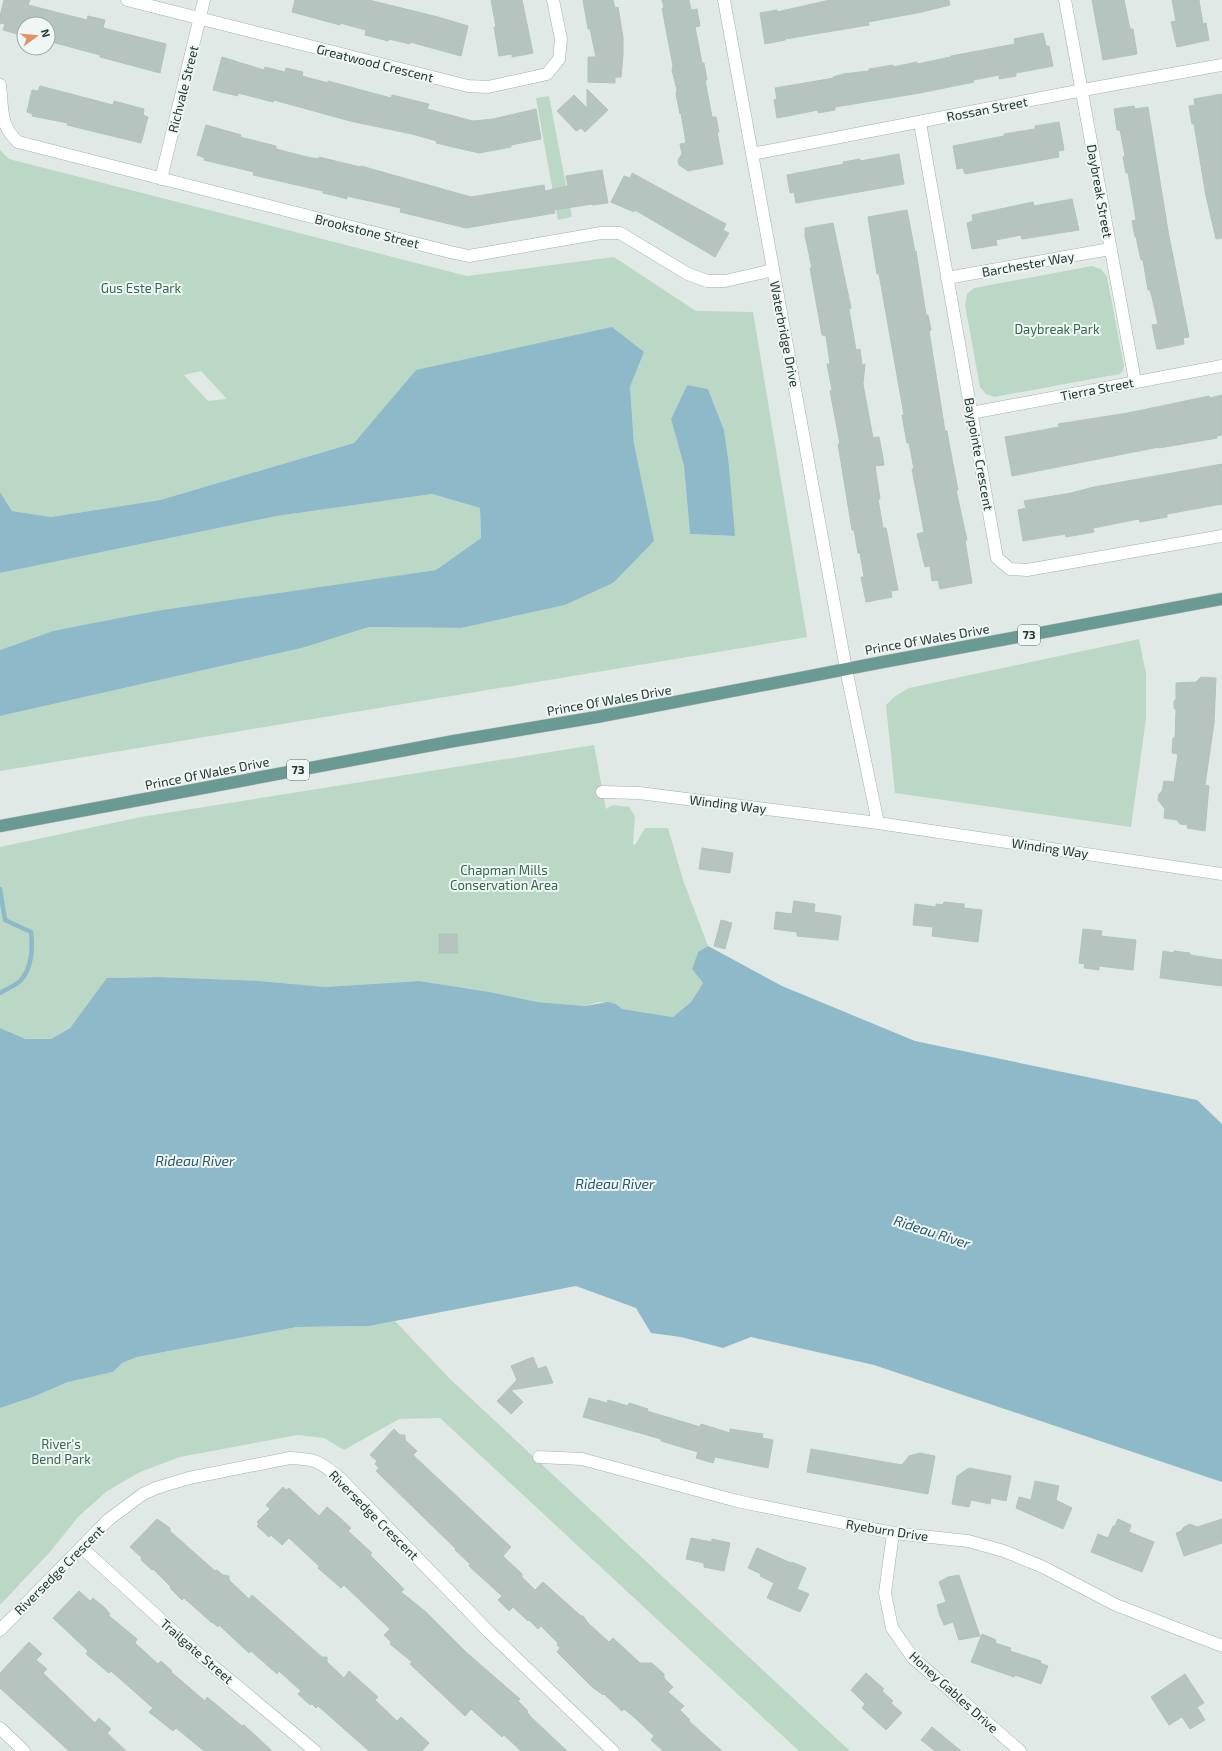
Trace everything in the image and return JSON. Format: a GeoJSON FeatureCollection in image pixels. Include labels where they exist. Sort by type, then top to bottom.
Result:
{"type":"FeatureCollection","features":[{"type":"Feature","properties":{"kind":"main road","name":"Prince Of Wales Drive"},"geometry":{"type":"LineString","coordinates":[[0,826],[454,741],[597,717],[1222,599]]}},
{"type":"Feature","properties":{"kind":"street","name":"Greatwood Crescent"},"geometry":{"type":"LineString","coordinates":[[127,0],[468,86],[488,87],[547,74],[559,59],[561,39],[553,0]]}},
{"type":"Feature","properties":{"kind":"street","name":"Richvale Street"},"geometry":{"type":"LineString","coordinates":[[161,179],[204,0]]}},
{"type":"Feature","properties":{"kind":"street","name":"Waterbridge Drive"},"geometry":{"type":"LineString","coordinates":[[724,0],[846,669]]}},
{"type":"Feature","properties":{"kind":"street","name":"Daybreak Street"},"geometry":{"type":"LineString","coordinates":[[1065,0],[1083,90],[1110,249],[1135,381]]}},
{"type":"Feature","properties":{"kind":"street","name":"Rossan Street"},"geometry":{"type":"LineString","coordinates":[[752,154],[920,123],[1083,90],[1222,65]]}},
{"type":"Feature","properties":{"kind":"street","name":"Brookstone Street"},"geometry":{"type":"LineString","coordinates":[[0,85],[1,124],[8,135],[18,142],[442,250],[469,256],[600,233],[620,233],[688,274],[707,281],[725,281],[773,270]]}},
{"type":"Feature","properties":{"kind":"street","name":"Baypointe Crescent"},"geometry":{"type":"LineString","coordinates":[[920,123],[997,558],[1010,569],[1027,570],[1222,536]]}},
{"type":"Feature","properties":{"kind":"street","name":"Barchester Way"},"geometry":{"type":"LineString","coordinates":[[947,278],[1110,249]]}},
{"type":"Feature","properties":{"kind":"street","name":"Tierra Street"},"geometry":{"type":"LineString","coordinates":[[971,413],[1135,381],[1222,366]]}},
{"type":"Feature","properties":{"kind":"street"},"geometry":{"type":"LineString","coordinates":[[846,669],[878,823]]}},
{"type":"Feature","properties":{"kind":"street","name":"Winding Way"},"geometry":{"type":"LineString","coordinates":[[602,792],[639,793],[878,823],[1222,874]]}},
{"type":"Feature","properties":{"kind":"street","name":"Ryeburn Drive"},"geometry":{"type":"LineString","coordinates":[[539,1457],[582,1459],[736,1501],[893,1533],[968,1542],[1004,1551],[1043,1567],[1116,1604],[1222,1646]]}},
{"type":"Feature","properties":{"kind":"street","name":"Riversedge Crescent"},"geometry":{"type":"LineString","coordinates":[[0,1630],[113,1516],[143,1494],[156,1488],[189,1478],[290,1458],[306,1458],[319,1461],[339,1477],[489,1632],[613,1751]]}},
{"type":"Feature","properties":{"kind":"street","name":"Honey Gables Drive"},"geometry":{"type":"LineString","coordinates":[[893,1533],[885,1593],[892,1628],[913,1658],[1020,1751]]}},
{"type":"Feature","properties":{"kind":"street","name":"Trailgate Street"},"geometry":{"type":"LineString","coordinates":[[82,1548],[202,1657],[315,1751]]}},
{"type":"Feature","properties":{"kind":"street"},"geometry":{"type":"LineString","coordinates":[[0,1728],[24,1751]]}},
{"type":"Feature","properties":{"kind":"green space"},"geometry":{"type":"Polygon","coordinates":[[[549,96],[572,217],[558,220],[536,98],[549,96]]]}},
{"type":"Feature","properties":{"kind":"green space","name":"Gus Este Park"},"geometry":{"type":"Polygon","coordinates":[[[0,150],[9,159],[467,276],[614,257],[696,311],[753,312],[807,637],[0,771],[0,716],[302,648],[369,627],[461,628],[565,605],[613,583],[634,444],[630,387],[644,352],[416,370],[354,443],[160,500],[51,517],[12,511],[0,492],[0,150]],[[201,371],[184,375],[208,401],[227,399],[201,371]],[[687,385],[671,419],[684,466],[690,534],[734,536],[729,465],[724,430],[708,389],[687,385]]]}},
{"type":"Feature","properties":{"kind":"green space","name":"Daybreak Park"},"geometry":{"type":"Polygon","coordinates":[[[1092,266],[1101,269],[1107,277],[1124,366],[1123,371],[1120,374],[994,397],[986,394],[980,387],[965,305],[967,294],[974,288],[1092,266]]]}},
{"type":"Feature","properties":{"kind":"green space"},"geometry":{"type":"Polygon","coordinates":[[[432,494],[480,508],[481,538],[436,570],[53,631],[0,650],[0,573],[277,516],[432,494]]]}},
{"type":"Feature","properties":{"kind":"green space"},"geometry":{"type":"Polygon","coordinates":[[[1139,639],[1146,674],[1146,719],[1131,827],[895,793],[886,705],[894,697],[909,688],[1139,639]]]}},
{"type":"Feature","properties":{"kind":"green space","name":"Chapman Mills Conservation Area"},"geometry":{"type":"Polygon","coordinates":[[[594,745],[606,809],[613,805],[629,807],[635,816],[633,844],[635,845],[645,828],[668,828],[683,880],[708,946],[698,952],[692,969],[703,983],[691,1002],[673,1017],[622,1009],[616,1004],[598,1002],[585,1006],[537,1002],[490,992],[419,981],[324,987],[260,981],[159,977],[108,978],[70,1028],[51,1039],[26,1039],[0,1028],[0,847],[141,817],[594,745]]]}},
{"type":"Feature","properties":{"kind":"green space","name":"River's Bend Park"},"geometry":{"type":"Polygon","coordinates":[[[395,1321],[450,1379],[850,1751],[799,1751],[440,1418],[399,1419],[344,1450],[324,1438],[297,1435],[180,1457],[140,1472],[107,1491],[78,1517],[50,1552],[0,1605],[0,1408],[33,1397],[68,1382],[113,1372],[122,1363],[137,1357],[297,1327],[369,1326],[395,1321]]]}},
{"type":"Feature","properties":{"kind":"water"},"geometry":{"type":"Polygon","coordinates":[[[612,327],[644,352],[630,387],[634,444],[654,541],[613,583],[565,605],[461,628],[369,627],[302,648],[0,716],[0,650],[53,631],[156,611],[436,570],[481,538],[480,508],[432,494],[277,516],[0,573],[0,492],[12,511],[51,517],[160,500],[354,443],[416,370],[612,327]]]}},
{"type":"Feature","properties":{"kind":"water"},"geometry":{"type":"Polygon","coordinates":[[[687,385],[708,389],[724,430],[729,465],[735,536],[690,534],[684,466],[671,419],[687,385]]]}},
{"type":"Feature","properties":{"kind":"water","name":"Rideau River"},"geometry":{"type":"Polygon","coordinates":[[[708,946],[782,986],[915,1041],[1197,1100],[1222,1124],[1222,1482],[874,1365],[751,1337],[723,1348],[681,1337],[651,1333],[636,1308],[576,1286],[369,1326],[297,1327],[137,1357],[122,1363],[113,1372],[68,1382],[33,1397],[0,1408],[0,1028],[26,1039],[51,1039],[70,1028],[107,978],[159,977],[260,981],[325,987],[419,981],[490,992],[537,1002],[585,1006],[608,1002],[616,1004],[622,1009],[673,1017],[691,1002],[703,983],[692,969],[698,952],[708,946]]]}},
{"type":"Feature","properties":{"kind":"building"},"geometry":{"type":"Polygon","coordinates":[[[4,0],[30,0],[28,5],[87,20],[88,16],[105,20],[103,28],[166,44],[160,73],[56,43],[56,16],[16,16],[16,34],[3,30],[5,24],[0,23],[4,0]]]}},
{"type":"Feature","properties":{"kind":"building"},"geometry":{"type":"Polygon","coordinates":[[[295,0],[369,0],[468,26],[461,56],[410,42],[410,44],[389,39],[388,41],[365,35],[366,30],[340,23],[340,25],[292,12],[295,0]]]}},
{"type":"Feature","properties":{"kind":"building"},"geometry":{"type":"Polygon","coordinates":[[[491,0],[522,0],[533,53],[512,57],[512,54],[499,56],[491,0]]]}},
{"type":"Feature","properties":{"kind":"building"},"geometry":{"type":"Polygon","coordinates":[[[583,0],[613,0],[615,8],[618,7],[623,37],[623,55],[621,77],[615,77],[615,83],[588,82],[588,57],[596,57],[590,29],[588,29],[583,0]]]}},
{"type":"Feature","properties":{"kind":"building"},"geometry":{"type":"Polygon","coordinates":[[[662,0],[689,0],[691,10],[697,9],[700,26],[695,27],[702,63],[704,63],[707,80],[705,80],[712,117],[716,117],[719,132],[717,132],[723,164],[688,171],[679,165],[678,160],[682,154],[680,144],[686,143],[676,94],[677,90],[672,70],[673,66],[662,8],[664,8],[662,0]]]}},
{"type":"Feature","properties":{"kind":"building"},"geometry":{"type":"Polygon","coordinates":[[[830,0],[949,0],[950,5],[868,22],[869,25],[785,39],[765,44],[760,13],[777,10],[777,12],[830,0]]]}},
{"type":"Feature","properties":{"kind":"building"},"geometry":{"type":"Polygon","coordinates":[[[1092,0],[1124,0],[1130,29],[1133,29],[1137,54],[1103,60],[1092,0]]]}},
{"type":"Feature","properties":{"kind":"building"},"geometry":{"type":"Polygon","coordinates":[[[1172,0],[1199,0],[1203,24],[1206,23],[1209,40],[1177,47],[1171,22],[1176,21],[1172,0]]]}},
{"type":"Feature","properties":{"kind":"building"},"geometry":{"type":"Polygon","coordinates":[[[1043,33],[1046,46],[1049,46],[1053,66],[1016,73],[1016,76],[999,79],[999,75],[973,80],[974,82],[920,93],[835,107],[835,110],[818,113],[818,110],[777,118],[774,100],[777,99],[775,88],[834,78],[833,77],[843,74],[869,71],[869,69],[893,65],[893,67],[917,62],[917,64],[1015,44],[1014,39],[1043,33]]]}},
{"type":"Feature","properties":{"kind":"building"},"geometry":{"type":"Polygon","coordinates":[[[222,57],[264,70],[265,67],[285,72],[286,68],[303,72],[302,76],[328,83],[328,81],[391,98],[392,95],[429,104],[427,109],[473,121],[493,119],[536,109],[541,139],[479,153],[436,143],[437,141],[412,134],[350,121],[274,100],[273,102],[238,93],[238,96],[213,90],[222,57]]]}},
{"type":"Feature","properties":{"kind":"building"},"geometry":{"type":"Polygon","coordinates":[[[40,86],[113,105],[114,101],[144,109],[143,115],[148,117],[141,143],[67,125],[68,123],[32,116],[33,114],[27,112],[32,90],[38,91],[40,86]]]}},
{"type":"Feature","properties":{"kind":"building"},"geometry":{"type":"Polygon","coordinates":[[[587,89],[608,110],[585,132],[581,128],[576,131],[557,111],[574,95],[587,108],[587,89]]]}},
{"type":"Feature","properties":{"kind":"building"},"geometry":{"type":"Polygon","coordinates":[[[1222,94],[1222,238],[1216,239],[1206,196],[1194,124],[1192,124],[1189,106],[1195,105],[1194,99],[1222,94]]]}},
{"type":"Feature","properties":{"kind":"building"},"geometry":{"type":"Polygon","coordinates":[[[1134,106],[1135,109],[1148,107],[1168,231],[1189,337],[1183,338],[1184,344],[1160,349],[1157,349],[1152,325],[1158,324],[1152,297],[1150,290],[1148,290],[1143,260],[1141,260],[1135,237],[1132,221],[1136,220],[1134,207],[1128,173],[1126,173],[1123,157],[1125,156],[1120,130],[1117,130],[1114,109],[1134,106]]]}},
{"type":"Feature","properties":{"kind":"building"},"geometry":{"type":"Polygon","coordinates":[[[1059,122],[1064,150],[1058,151],[1059,157],[965,174],[963,168],[957,169],[953,146],[1004,136],[1004,134],[1035,129],[1035,126],[1059,122]]]}},
{"type":"Feature","properties":{"kind":"building"},"geometry":{"type":"Polygon","coordinates":[[[206,125],[241,135],[240,137],[276,146],[276,149],[307,157],[319,159],[319,157],[361,166],[471,197],[544,185],[545,191],[568,186],[566,176],[602,170],[608,203],[554,210],[555,213],[466,228],[400,212],[401,208],[347,196],[347,199],[323,193],[323,191],[253,175],[254,172],[204,160],[205,158],[197,155],[206,125]]]}},
{"type":"Feature","properties":{"kind":"building"},"geometry":{"type":"Polygon","coordinates":[[[899,154],[904,184],[796,203],[794,192],[790,193],[787,175],[844,164],[843,162],[860,159],[860,161],[899,154]]]}},
{"type":"Feature","properties":{"kind":"building"},"geometry":{"type":"Polygon","coordinates":[[[632,173],[726,224],[723,230],[729,233],[715,257],[635,210],[634,212],[611,202],[624,176],[630,178],[632,173]]]}},
{"type":"Feature","properties":{"kind":"building"},"geometry":{"type":"Polygon","coordinates":[[[1072,199],[1079,230],[1022,239],[1021,235],[996,240],[997,245],[972,249],[967,223],[973,221],[972,215],[1033,202],[1034,206],[1072,199]]]}},
{"type":"Feature","properties":{"kind":"building"},"geometry":{"type":"Polygon","coordinates":[[[907,210],[915,252],[916,251],[926,315],[928,315],[931,330],[929,331],[945,431],[947,431],[958,490],[956,490],[967,540],[965,540],[972,583],[940,589],[938,580],[932,581],[930,566],[925,567],[917,534],[924,532],[868,217],[907,210]]]}},
{"type":"Feature","properties":{"kind":"building"},"geometry":{"type":"Polygon","coordinates":[[[833,223],[851,308],[849,309],[856,350],[860,349],[862,365],[865,364],[863,384],[873,438],[879,437],[882,452],[884,465],[875,466],[880,499],[878,499],[883,528],[886,528],[898,590],[891,591],[892,597],[866,602],[861,577],[864,577],[860,553],[858,553],[854,530],[852,530],[838,444],[840,444],[830,391],[832,390],[827,364],[830,364],[826,336],[822,335],[810,268],[812,268],[805,236],[805,228],[833,223]]]}},
{"type":"Feature","properties":{"kind":"building"},"geometry":{"type":"Polygon","coordinates":[[[1222,395],[1222,435],[1217,436],[1217,438],[1159,447],[1012,476],[1005,437],[1059,427],[1058,424],[1128,413],[1209,396],[1210,398],[1222,395]]]}},
{"type":"Feature","properties":{"kind":"building"},"geometry":{"type":"Polygon","coordinates":[[[1222,464],[1222,504],[1167,514],[1167,517],[1140,522],[1139,519],[1093,528],[1094,532],[1066,537],[1065,534],[1023,541],[1018,510],[1026,508],[1024,501],[1222,464]]]}},
{"type":"Feature","properties":{"kind":"building"},"geometry":{"type":"Polygon","coordinates":[[[1201,677],[1216,678],[1214,723],[1205,785],[1209,786],[1205,831],[1187,828],[1188,825],[1180,824],[1177,820],[1164,818],[1165,809],[1158,800],[1164,781],[1174,782],[1178,754],[1172,753],[1173,738],[1175,738],[1176,710],[1174,708],[1174,701],[1176,699],[1176,683],[1196,682],[1201,677]]]}},
{"type":"Feature","properties":{"kind":"building"},"geometry":{"type":"Polygon","coordinates":[[[702,848],[733,853],[730,873],[699,869],[702,848]]]}},
{"type":"Feature","properties":{"kind":"building"},"geometry":{"type":"Polygon","coordinates":[[[794,901],[815,904],[814,912],[841,916],[838,940],[797,936],[797,932],[774,929],[776,912],[792,914],[794,901]]]}},
{"type":"Feature","properties":{"kind":"building"},"geometry":{"type":"Polygon","coordinates":[[[944,902],[964,904],[964,908],[982,910],[978,942],[932,936],[933,927],[913,925],[915,904],[936,907],[936,904],[943,905],[944,902]]]}},
{"type":"Feature","properties":{"kind":"building"},"geometry":{"type":"Polygon","coordinates":[[[721,920],[732,923],[725,949],[714,946],[721,920]]]}},
{"type":"Feature","properties":{"kind":"building"},"geometry":{"type":"Polygon","coordinates":[[[1083,929],[1102,931],[1101,936],[1136,940],[1133,970],[1099,966],[1099,970],[1084,968],[1085,964],[1079,963],[1083,929]]]}},
{"type":"Feature","properties":{"kind":"building"},"geometry":{"type":"Polygon","coordinates":[[[439,934],[457,934],[458,953],[439,953],[439,934]]]}},
{"type":"Feature","properties":{"kind":"building"},"geometry":{"type":"Polygon","coordinates":[[[1163,951],[1190,953],[1190,955],[1222,960],[1222,986],[1160,978],[1163,951]]]}},
{"type":"Feature","properties":{"kind":"building"},"geometry":{"type":"Polygon","coordinates":[[[533,1357],[538,1369],[546,1366],[553,1383],[511,1390],[523,1402],[511,1414],[497,1401],[517,1380],[511,1366],[533,1357]]]}},
{"type":"Feature","properties":{"kind":"building"},"geometry":{"type":"Polygon","coordinates":[[[589,1398],[607,1403],[608,1400],[628,1406],[629,1403],[648,1409],[647,1411],[700,1427],[701,1424],[730,1433],[730,1429],[763,1434],[762,1438],[773,1440],[768,1468],[715,1457],[713,1463],[696,1458],[698,1452],[661,1441],[661,1439],[583,1417],[589,1398]]]}},
{"type":"Feature","properties":{"kind":"building"},"geometry":{"type":"Polygon","coordinates":[[[394,1429],[400,1435],[405,1435],[405,1440],[417,1451],[413,1455],[511,1547],[503,1556],[522,1574],[522,1577],[535,1590],[543,1582],[581,1616],[583,1616],[588,1623],[609,1642],[613,1638],[640,1663],[652,1663],[664,1674],[664,1678],[673,1687],[668,1692],[684,1706],[680,1710],[690,1720],[689,1721],[722,1751],[663,1751],[651,1740],[654,1736],[634,1717],[624,1709],[622,1711],[604,1694],[603,1695],[591,1686],[557,1652],[560,1648],[557,1645],[558,1643],[541,1626],[538,1629],[513,1607],[509,1611],[498,1600],[502,1596],[469,1566],[470,1564],[455,1550],[456,1549],[376,1471],[379,1468],[375,1464],[377,1461],[370,1455],[394,1429]]]}},
{"type":"Feature","properties":{"kind":"building"},"geometry":{"type":"Polygon","coordinates":[[[811,1449],[902,1465],[909,1456],[920,1453],[935,1456],[928,1494],[807,1472],[811,1449]]]}},
{"type":"Feature","properties":{"kind":"building"},"geometry":{"type":"Polygon","coordinates":[[[969,1468],[1011,1476],[1006,1501],[991,1498],[990,1504],[971,1500],[969,1507],[952,1504],[957,1476],[969,1468]]]}},
{"type":"Feature","properties":{"kind":"building"},"geometry":{"type":"Polygon","coordinates":[[[1035,1481],[1059,1486],[1056,1500],[1072,1508],[1063,1529],[1016,1508],[1019,1497],[1031,1500],[1035,1481]]]}},
{"type":"Feature","properties":{"kind":"building"},"geometry":{"type":"Polygon","coordinates":[[[283,1487],[286,1490],[289,1488],[319,1516],[327,1507],[351,1528],[348,1531],[372,1553],[370,1555],[404,1589],[401,1592],[426,1612],[467,1653],[520,1699],[518,1701],[528,1711],[527,1712],[531,1717],[567,1751],[521,1751],[504,1735],[502,1737],[471,1709],[465,1716],[410,1664],[412,1662],[390,1644],[391,1642],[384,1635],[390,1629],[344,1585],[341,1588],[318,1568],[319,1566],[289,1538],[282,1545],[271,1535],[269,1537],[257,1526],[259,1524],[257,1522],[270,1509],[266,1505],[283,1487]]]}},
{"type":"Feature","properties":{"kind":"building"},"geometry":{"type":"Polygon","coordinates":[[[157,1519],[170,1528],[170,1531],[215,1571],[217,1570],[223,1575],[229,1576],[229,1580],[249,1599],[252,1595],[322,1657],[327,1657],[327,1662],[344,1678],[349,1671],[378,1697],[375,1700],[397,1721],[401,1717],[429,1743],[422,1751],[369,1751],[318,1706],[316,1708],[312,1704],[310,1705],[298,1694],[301,1691],[279,1671],[277,1674],[251,1651],[249,1653],[219,1625],[218,1627],[212,1623],[184,1598],[182,1600],[153,1569],[152,1570],[141,1560],[142,1558],[130,1547],[157,1519]]]}},
{"type":"Feature","properties":{"kind":"building"},"geometry":{"type":"Polygon","coordinates":[[[1118,1519],[1131,1525],[1129,1532],[1154,1542],[1142,1572],[1091,1552],[1098,1534],[1108,1538],[1118,1519]]]}},
{"type":"Feature","properties":{"kind":"building"},"geometry":{"type":"Polygon","coordinates":[[[1222,1519],[1222,1543],[1184,1556],[1176,1533],[1190,1524],[1197,1527],[1222,1519]]]}},
{"type":"Feature","properties":{"kind":"building"},"geometry":{"type":"Polygon","coordinates":[[[691,1538],[712,1542],[712,1539],[730,1543],[724,1571],[704,1567],[704,1563],[686,1559],[691,1538]]]}},
{"type":"Feature","properties":{"kind":"building"},"geometry":{"type":"Polygon","coordinates":[[[757,1548],[806,1568],[797,1589],[809,1594],[800,1612],[767,1598],[774,1583],[760,1576],[761,1574],[748,1568],[757,1548]]]}},
{"type":"Feature","properties":{"kind":"building"},"geometry":{"type":"Polygon","coordinates":[[[959,1575],[980,1636],[959,1640],[953,1622],[944,1625],[937,1605],[946,1602],[939,1582],[948,1577],[959,1575]]]}},
{"type":"Feature","properties":{"kind":"building"},"geometry":{"type":"Polygon","coordinates":[[[79,1591],[90,1601],[93,1598],[105,1608],[110,1614],[108,1615],[137,1639],[135,1643],[158,1664],[161,1661],[172,1671],[171,1672],[205,1701],[207,1697],[242,1726],[244,1725],[272,1751],[204,1751],[176,1728],[173,1731],[149,1712],[153,1708],[111,1671],[109,1673],[86,1654],[88,1651],[53,1618],[79,1591]]]}},
{"type":"Feature","properties":{"kind":"building"},"geometry":{"type":"Polygon","coordinates":[[[982,1634],[996,1640],[995,1643],[1011,1648],[1010,1651],[1041,1661],[1040,1663],[1048,1666],[1041,1684],[1015,1675],[1014,1677],[971,1662],[982,1634]]]}},
{"type":"Feature","properties":{"kind":"building"},"geometry":{"type":"Polygon","coordinates":[[[29,1642],[42,1654],[36,1660],[47,1669],[43,1673],[95,1723],[99,1718],[111,1729],[107,1733],[126,1751],[69,1751],[0,1688],[0,1673],[29,1642]]]}},
{"type":"Feature","properties":{"kind":"building"},"geometry":{"type":"Polygon","coordinates":[[[866,1673],[884,1689],[882,1691],[893,1701],[891,1703],[902,1713],[886,1730],[862,1708],[865,1704],[851,1690],[866,1673]]]}},
{"type":"Feature","properties":{"kind":"building"},"geometry":{"type":"Polygon","coordinates":[[[1185,1674],[1204,1703],[1197,1707],[1205,1720],[1190,1729],[1182,1717],[1169,1725],[1151,1697],[1185,1674]]]}},
{"type":"Feature","properties":{"kind":"building"},"geometry":{"type":"Polygon","coordinates":[[[932,1727],[961,1751],[935,1751],[921,1740],[932,1727]]]}},
{"type":"Feature","properties":{"kind":"waterway"},"geometry":{"type":"LineString","coordinates":[[0,889],[5,920],[31,932],[32,945],[31,958],[24,976],[18,983],[0,993]]}}]}
